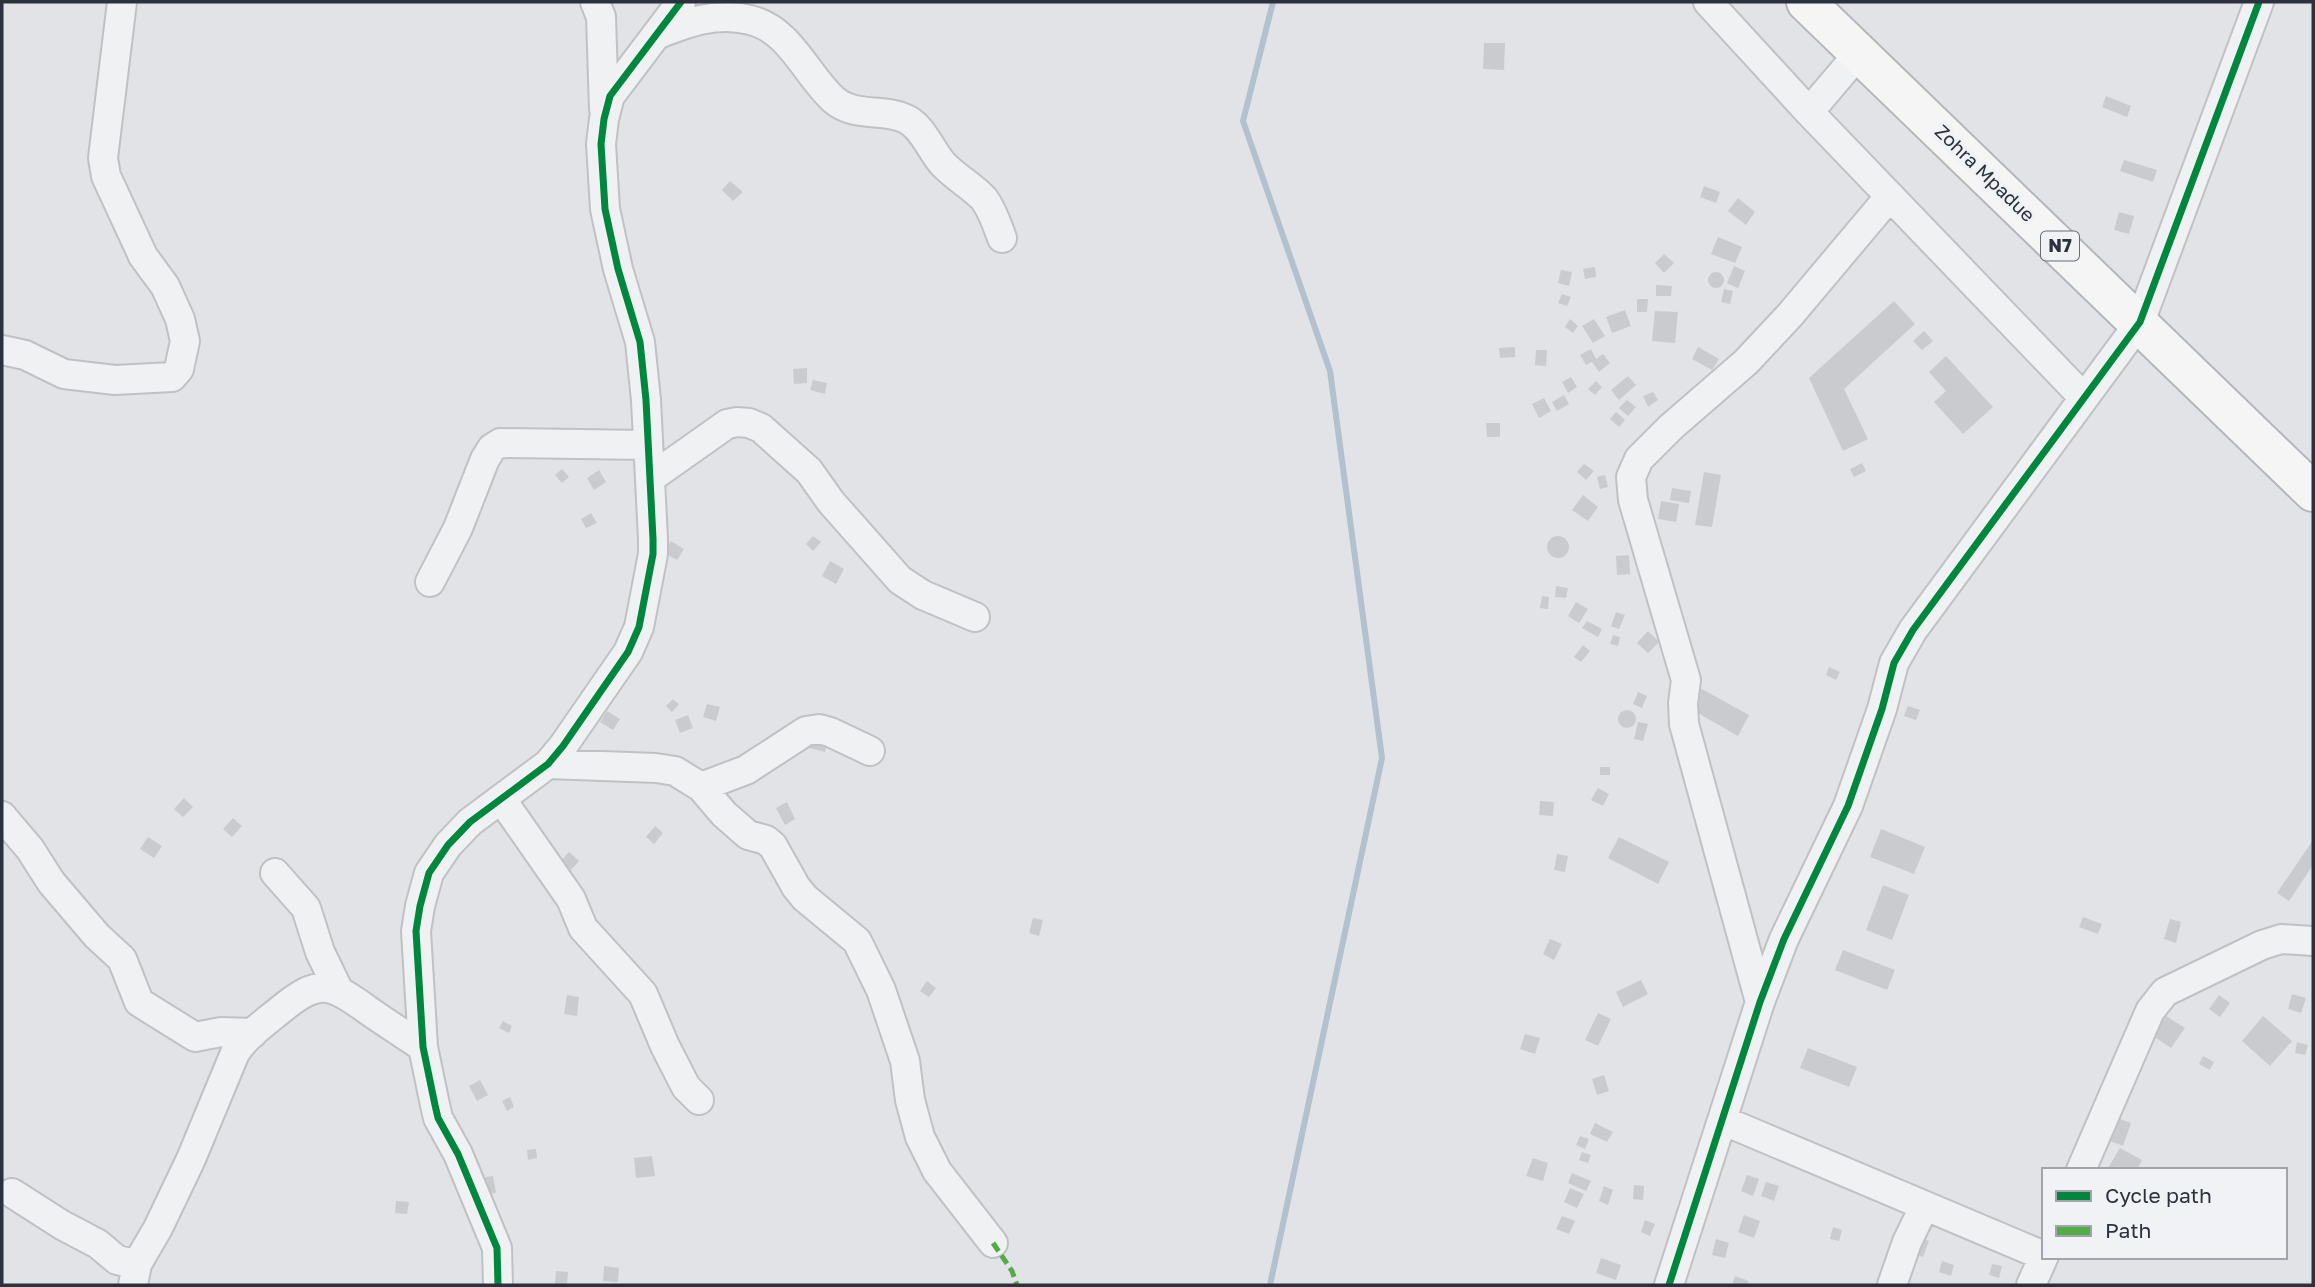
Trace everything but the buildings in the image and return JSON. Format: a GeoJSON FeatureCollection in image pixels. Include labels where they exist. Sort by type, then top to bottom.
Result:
{"type":"FeatureCollection","features":[{"type":"Feature","properties":{"kind":"highway","name":"Zohra Mpadue"},"geometry":{"type":"LineString","coordinates":[[1806,2],[2313,492]]}},
{"type":"Feature","properties":{"kind":"street"},"geometry":{"type":"LineString","coordinates":[[2,350],[25,355],[64,374],[115,380],[172,377],[179,369],[185,341],[180,319],[165,286],[143,256],[106,176],[103,158],[122,2]]}},
{"type":"Feature","properties":{"kind":"street"},"geometry":{"type":"LineString","coordinates":[[595,2],[601,18],[604,119]]}},
{"type":"Feature","properties":{"kind":"street"},"geometry":{"type":"LineString","coordinates":[[498,1285],[497,1248],[458,1154],[438,1118],[424,1047],[416,931],[429,873],[448,845],[470,822],[548,764],[628,652],[639,627],[653,554],[652,477],[646,400],[640,342],[618,269],[605,209],[601,144],[610,96],[681,2]]}},
{"type":"Feature","properties":{"kind":"street"},"geometry":{"type":"LineString","coordinates":[[1708,2],[1809,112],[2084,398]]}},
{"type":"Feature","properties":{"kind":"street"},"geometry":{"type":"LineString","coordinates":[[1669,1285],[1760,1002],[1784,939],[1848,806],[1882,709],[1894,663],[1903,645],[2140,322],[2259,2]]}},
{"type":"Feature","properties":{"kind":"street"},"geometry":{"type":"LineString","coordinates":[[654,36],[692,21],[726,17],[751,20],[770,29],[784,41],[835,101],[856,111],[903,117],[914,123],[942,164],[983,199],[995,218],[1002,238]]}},
{"type":"Feature","properties":{"kind":"street"},"geometry":{"type":"LineString","coordinates":[[1809,112],[1859,53]]}},
{"type":"Feature","properties":{"kind":"street"},"geometry":{"type":"LineString","coordinates":[[1760,1002],[1684,724],[1686,680],[1633,500],[1631,477],[1639,459],[1671,427],[1746,362],[1790,315],[1890,196]]}},
{"type":"Feature","properties":{"kind":"street"},"geometry":{"type":"LineString","coordinates":[[652,477],[727,424],[749,423],[761,428],[810,471],[831,502],[900,580],[923,595],[975,617]]}},
{"type":"Feature","properties":{"kind":"street"},"geometry":{"type":"LineString","coordinates":[[430,582],[445,557],[492,448],[500,443],[648,445]]}},
{"type":"Feature","properties":{"kind":"street"},"geometry":{"type":"LineString","coordinates":[[701,787],[746,770],[806,732],[819,729],[870,751]]}},
{"type":"Feature","properties":{"kind":"street"},"geometry":{"type":"LineString","coordinates":[[548,764],[675,771],[701,787],[741,830],[754,838],[766,840],[773,846],[805,898],[857,941],[881,990],[905,1061],[910,1100],[920,1137],[937,1171],[992,1243]]}},
{"type":"Feature","properties":{"kind":"street"},"geometry":{"type":"LineString","coordinates":[[502,800],[571,899],[583,928],[643,994],[686,1087],[699,1100]]}},
{"type":"Feature","properties":{"kind":"street"},"geometry":{"type":"LineString","coordinates":[[7,829],[30,849],[51,882],[97,936],[122,959],[139,1002],[195,1037],[220,1032],[253,1033]]}},
{"type":"Feature","properties":{"kind":"street"},"geometry":{"type":"LineString","coordinates":[[275,873],[306,908],[320,952],[338,989]]}},
{"type":"Feature","properties":{"kind":"street"},"geometry":{"type":"LineString","coordinates":[[2082,1168],[2150,1011],[2165,992],[2262,945],[2281,939],[2313,941]]}},
{"type":"Feature","properties":{"kind":"street"},"geometry":{"type":"LineString","coordinates":[[12,1193],[78,1235],[99,1244],[135,1275],[191,1159],[235,1053],[253,1033],[306,991],[328,987],[338,989],[424,1047]]}},
{"type":"Feature","properties":{"kind":"street"},"geometry":{"type":"LineString","coordinates":[[1721,1120],[2042,1255]]}},
{"type":"Feature","properties":{"kind":"street"},"geometry":{"type":"LineString","coordinates":[[1892,1285],[1907,1242],[1924,1207]]}},
{"type":"Feature","properties":{"kind":"street"},"geometry":{"type":"LineString","coordinates":[[2031,1285],[2043,1259]]}},
{"type":"Feature","properties":{"kind":"waterway"},"geometry":{"type":"LineString","coordinates":[[1270,1285],[1382,758],[1330,371],[1243,121],[1273,2]]}},
{"type":"Feature","properties":{"kind":"marked path"},"geometry":{"type":"LineString","coordinates":[[993,1243],[1012,1271],[1017,1285]]}},
{"type":"Feature","properties":{"kind":"cycle path"},"geometry":{"type":"LineString","coordinates":[[498,1285],[497,1248],[458,1154],[438,1118],[423,1047],[416,931],[429,873],[448,845],[470,822],[548,764],[628,652],[639,627],[653,554],[646,400],[640,342],[618,269],[605,209],[601,144],[610,96],[681,2]]}},
{"type":"Feature","properties":{"kind":"cycle path"},"geometry":{"type":"LineString","coordinates":[[1669,1285],[1760,1002],[1784,939],[1848,806],[1882,709],[1894,663],[1913,630],[2140,322],[2259,2]]}}]}
